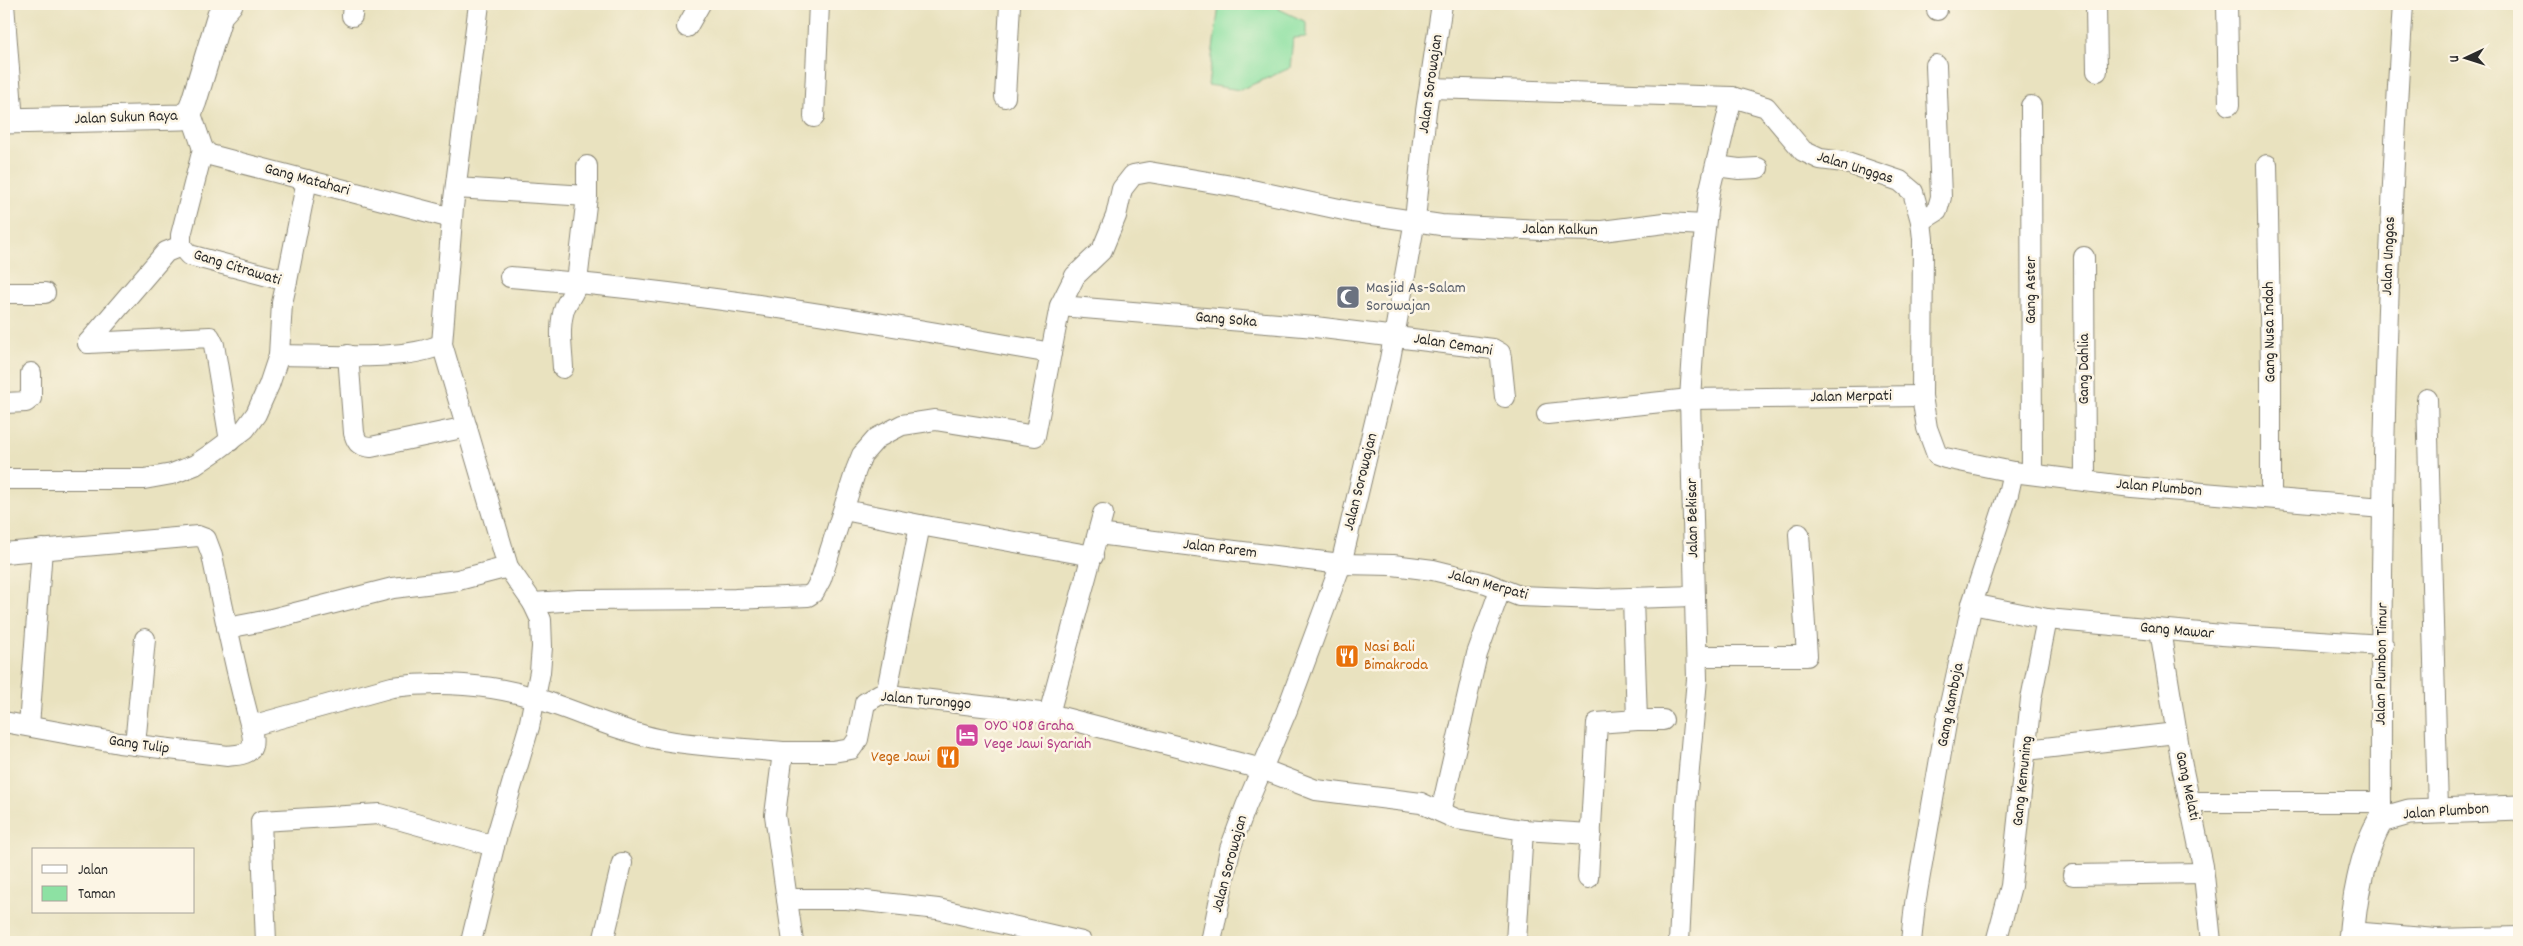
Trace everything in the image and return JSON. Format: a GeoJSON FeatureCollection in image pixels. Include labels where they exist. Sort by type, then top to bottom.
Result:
{"type":"FeatureCollection","features":[{"type":"Feature","properties":{"kind":"street"},"geometry":{"type":"LineString","coordinates":[[4,4],[8,121]]}},
{"type":"Feature","properties":{"kind":"street"},"geometry":{"type":"LineString","coordinates":[[471,942],[494,846],[529,727],[535,698],[542,638],[541,620],[533,603],[508,567],[442,344],[452,218],[479,4]]}},
{"type":"Feature","properties":{"kind":"street"},"geometry":{"type":"LineString","coordinates":[[687,27],[700,4]]}},
{"type":"Feature","properties":{"kind":"street"},"geometry":{"type":"LineString","coordinates":[[814,117],[819,4]]}},
{"type":"Feature","properties":{"kind":"street"},"geometry":{"type":"LineString","coordinates":[[1005,97],[1010,4]]}},
{"type":"Feature","properties":{"kind":"street","name":"Jalan Sorowajan"},"geometry":{"type":"LineString","coordinates":[[1210,942],[1230,849],[1341,564],[1378,410],[1414,220],[1442,4]]}},
{"type":"Feature","properties":{"kind":"street"},"geometry":{"type":"LineString","coordinates":[[2096,4],[2097,72]]}},
{"type":"Feature","properties":{"kind":"street"},"geometry":{"type":"LineString","coordinates":[[2227,4],[2229,105]]}},
{"type":"Feature","properties":{"kind":"street","name":"Jalan Unggas"},"geometry":{"type":"LineString","coordinates":[[2383,508],[2390,218],[2403,4]]}},
{"type":"Feature","properties":{"kind":"street","name":"Jalan Sukun Raya"},"geometry":{"type":"LineString","coordinates":[[8,121],[183,117],[190,111],[214,31],[226,6]]}},
{"type":"Feature","properties":{"kind":"street"},"geometry":{"type":"LineString","coordinates":[[1921,221],[1937,211],[1941,196],[1936,65]]}},
{"type":"Feature","properties":{"kind":"street","name":"Jalan Unggas"},"geometry":{"type":"LineString","coordinates":[[1430,88],[1732,97],[1766,107],[1803,151],[1820,159],[1844,162],[1900,181],[1913,192],[1921,221],[1923,255],[1922,396],[1927,428],[1937,455]]}},
{"type":"Feature","properties":{"kind":"street","name":"Jalan Bekisar"},"geometry":{"type":"LineString","coordinates":[[1679,942],[1686,803],[1695,717],[1697,656],[1690,399],[1695,320],[1709,193],[1732,97]]}},
{"type":"Feature","properties":{"kind":"street","name":"Gang Aster"},"geometry":{"type":"LineString","coordinates":[[2022,473],[2030,106]]}},
{"type":"Feature","properties":{"kind":"street"},"geometry":{"type":"LineString","coordinates":[[190,111],[203,149]]}},
{"type":"Feature","properties":{"kind":"street","name":"Gang Matahari"},"geometry":{"type":"LineString","coordinates":[[203,149],[210,155],[452,218]]}},
{"type":"Feature","properties":{"kind":"street","name":"Gang Citrawati"},"geometry":{"type":"LineString","coordinates":[[4,478],[144,480],[172,474],[195,464],[230,441],[245,429],[256,414],[279,355],[282,303],[287,281],[190,255],[181,246],[181,235],[203,149]]}},
{"type":"Feature","properties":{"kind":"street","name":"Gang Nusa Indah"},"geometry":{"type":"LineString","coordinates":[[2267,165],[2271,367],[2271,498]]}},
{"type":"Feature","properties":{"kind":"street"},"geometry":{"type":"LineString","coordinates":[[563,368],[562,324],[565,307],[575,292],[577,282],[587,196],[586,166]]}},
{"type":"Feature","properties":{"kind":"street"},"geometry":{"type":"LineString","coordinates":[[1716,166],[1739,169],[1758,168]]}},
{"type":"Feature","properties":{"kind":"street","name":"Jalan Kalkun"},"geometry":{"type":"LineString","coordinates":[[844,510],[862,455],[877,438],[902,425],[935,420],[1035,436],[1060,306],[1075,276],[1102,250],[1116,216],[1122,188],[1133,176],[1149,172],[1238,187],[1353,212],[1442,224],[1541,230],[1602,231],[1666,223],[1705,225]]}},
{"type":"Feature","properties":{"kind":"street"},"geometry":{"type":"LineString","coordinates":[[287,281],[307,180]]}},
{"type":"Feature","properties":{"kind":"street"},"geometry":{"type":"LineString","coordinates":[[456,188],[587,196]]}},
{"type":"Feature","properties":{"kind":"street"},"geometry":{"type":"LineString","coordinates":[[181,246],[166,252],[88,343],[210,337],[214,345],[230,441]]}},
{"type":"Feature","properties":{"kind":"street","name":"Gang Dahlia"},"geometry":{"type":"LineString","coordinates":[[2084,256],[2085,480]]}},
{"type":"Feature","properties":{"kind":"street"},"geometry":{"type":"LineString","coordinates":[[510,277],[577,282],[840,316],[1051,353]]}},
{"type":"Feature","properties":{"kind":"street"},"geometry":{"type":"LineString","coordinates":[[4,293],[46,293]]}},
{"type":"Feature","properties":{"kind":"street","name":"Gang Soka"},"geometry":{"type":"LineString","coordinates":[[1060,306],[1392,336]]}},
{"type":"Feature","properties":{"kind":"street","name":"Jalan Cemani"},"geometry":{"type":"LineString","coordinates":[[1392,336],[1493,350],[1500,353],[1504,371],[1505,397]]}},
{"type":"Feature","properties":{"kind":"street"},"geometry":{"type":"LineString","coordinates":[[279,355],[423,352],[442,344]]}},
{"type":"Feature","properties":{"kind":"street"},"geometry":{"type":"LineString","coordinates":[[348,355],[354,433],[357,442],[362,446],[371,447],[467,427]]}},
{"type":"Feature","properties":{"kind":"street"},"geometry":{"type":"LineString","coordinates":[[4,402],[26,402],[31,398],[31,373]]}},
{"type":"Feature","properties":{"kind":"street","name":"Jalan Merpati"},"geometry":{"type":"LineString","coordinates":[[1547,414],[1690,399],[1922,396]]}},
{"type":"Feature","properties":{"kind":"street"},"geometry":{"type":"LineString","coordinates":[[2427,399],[2438,810]]}},
{"type":"Feature","properties":{"kind":"street","name":"Jalan Plumbon"},"geometry":{"type":"LineString","coordinates":[[1937,455],[1957,462],[2022,473],[2132,487],[2383,508]]}},
{"type":"Feature","properties":{"kind":"street","name":"Gang Kamboja"},"geometry":{"type":"LineString","coordinates":[[1911,942],[1915,904],[1948,718],[1972,604],[2008,494],[2022,473]]}},
{"type":"Feature","properties":{"kind":"street","name":"Jalan Plumbon Timur"},"geometry":{"type":"LineString","coordinates":[[2381,811],[2383,508]]}},
{"type":"Feature","properties":{"kind":"street"},"geometry":{"type":"LineString","coordinates":[[533,603],[578,600],[735,599],[808,596],[814,592],[821,579],[844,510],[1093,556]]}},
{"type":"Feature","properties":{"kind":"street"},"geometry":{"type":"LineString","coordinates":[[1049,714],[1103,514]]}},
{"type":"Feature","properties":{"kind":"street"},"geometry":{"type":"LineString","coordinates":[[886,695],[920,525]]}},
{"type":"Feature","properties":{"kind":"street","name":"Jalan Parem"},"geometry":{"type":"LineString","coordinates":[[1098,534],[1341,564]]}},
{"type":"Feature","properties":{"kind":"street"},"geometry":{"type":"LineString","coordinates":[[1697,656],[1807,656],[1799,534]]}},
{"type":"Feature","properties":{"kind":"street"},"geometry":{"type":"LineString","coordinates":[[4,552],[202,536],[206,539],[212,555],[226,628],[250,726],[356,696],[416,684],[476,687],[535,698],[617,728],[660,739],[783,752],[775,815],[793,942]]}},
{"type":"Feature","properties":{"kind":"street"},"geometry":{"type":"LineString","coordinates":[[29,726],[42,549]]}},
{"type":"Feature","properties":{"kind":"street","name":"Jalan Merpati"},"geometry":{"type":"LineString","coordinates":[[1341,564],[1394,565],[1433,570],[1486,583],[1519,596],[1633,599],[1695,596]]}},
{"type":"Feature","properties":{"kind":"street"},"geometry":{"type":"LineString","coordinates":[[226,628],[273,619],[393,588],[458,580],[508,567]]}},
{"type":"Feature","properties":{"kind":"street"},"geometry":{"type":"LineString","coordinates":[[1441,812],[1477,654],[1500,590]]}},
{"type":"Feature","properties":{"kind":"street"},"geometry":{"type":"LineString","coordinates":[[1633,599],[1637,720]]}},
{"type":"Feature","properties":{"kind":"street","name":"Gang Mawar"},"geometry":{"type":"LineString","coordinates":[[1972,604],[2047,619],[2160,630],[2383,645]]}},
{"type":"Feature","properties":{"kind":"street","name":"Gang Kemuning"},"geometry":{"type":"LineString","coordinates":[[1996,942],[2011,886],[2031,699],[2047,619]]}},
{"type":"Feature","properties":{"kind":"street","name":"Gang Melati"},"geometry":{"type":"LineString","coordinates":[[2160,630],[2176,733],[2203,873],[2211,942]]}},
{"type":"Feature","properties":{"kind":"street"},"geometry":{"type":"LineString","coordinates":[[135,745],[144,639]]}},
{"type":"Feature","properties":{"kind":"street","name":"Jalan Turonggo"},"geometry":{"type":"LineString","coordinates":[[783,752],[833,752],[851,749],[858,739],[866,700],[873,696],[886,695],[1049,714],[1262,770],[1316,790],[1421,803],[1456,819],[1480,824],[1523,830],[1591,834]]}},
{"type":"Feature","properties":{"kind":"street"},"geometry":{"type":"LineString","coordinates":[[1588,878],[1594,723],[1663,720]]}},
{"type":"Feature","properties":{"kind":"street","name":"Gang Tulip"},"geometry":{"type":"LineString","coordinates":[[4,722],[135,745],[228,756],[250,750],[252,745],[250,726]]}},
{"type":"Feature","properties":{"kind":"street"},"geometry":{"type":"LineString","coordinates":[[2026,750],[2176,733]]}},
{"type":"Feature","properties":{"kind":"street"},"geometry":{"type":"LineString","coordinates":[[2190,802],[2381,811]]}},
{"type":"Feature","properties":{"kind":"street","name":"Jalan Plumbon"},"geometry":{"type":"LineString","coordinates":[[2352,937],[2356,900],[2373,832],[2381,811],[2409,812],[2519,808]]}},
{"type":"Feature","properties":{"kind":"street"},"geometry":{"type":"LineString","coordinates":[[266,942],[261,821],[380,814],[494,846]]}},
{"type":"Feature","properties":{"kind":"street"},"geometry":{"type":"LineString","coordinates":[[1516,942],[1523,830]]}},
{"type":"Feature","properties":{"kind":"street"},"geometry":{"type":"LineString","coordinates":[[603,942],[622,863]]}},
{"type":"Feature","properties":{"kind":"street"},"geometry":{"type":"LineString","coordinates":[[2073,875],[2203,873]]}},
{"type":"Feature","properties":{"kind":"street"},"geometry":{"type":"LineString","coordinates":[[787,899],[847,899],[938,909],[1082,942]]}},
{"type":"Feature","properties":{"kind":"street"},"geometry":{"type":"LineString","coordinates":[[2352,937],[2436,939],[2519,937]]}},
{"type":"Feature","properties":{"kind":"green space"},"geometry":{"type":"Polygon","coordinates":[[[1279,4],[1279,9],[1306,22],[1306,37],[1293,38],[1290,68],[1240,90],[1208,85],[1219,6],[1279,4]]]}},
{"type":"Feature","properties":{"kind":"place","name":"Masjid As-Salam Sorowajan"},"geometry":{"type":"Point","coordinates":[1348,297]}},
{"type":"Feature","properties":{"kind":"place","name":"Nasi Bali Bimakroda"},"geometry":{"type":"Point","coordinates":[1347,656]}},
{"type":"Feature","properties":{"kind":"place","name":"OYO 408 Graha Vege Jawi Syariah"},"geometry":{"type":"Point","coordinates":[967,735]}},
{"type":"Feature","properties":{"kind":"place","name":"Vege Jawi"},"geometry":{"type":"Point","coordinates":[948,757]}}]}
